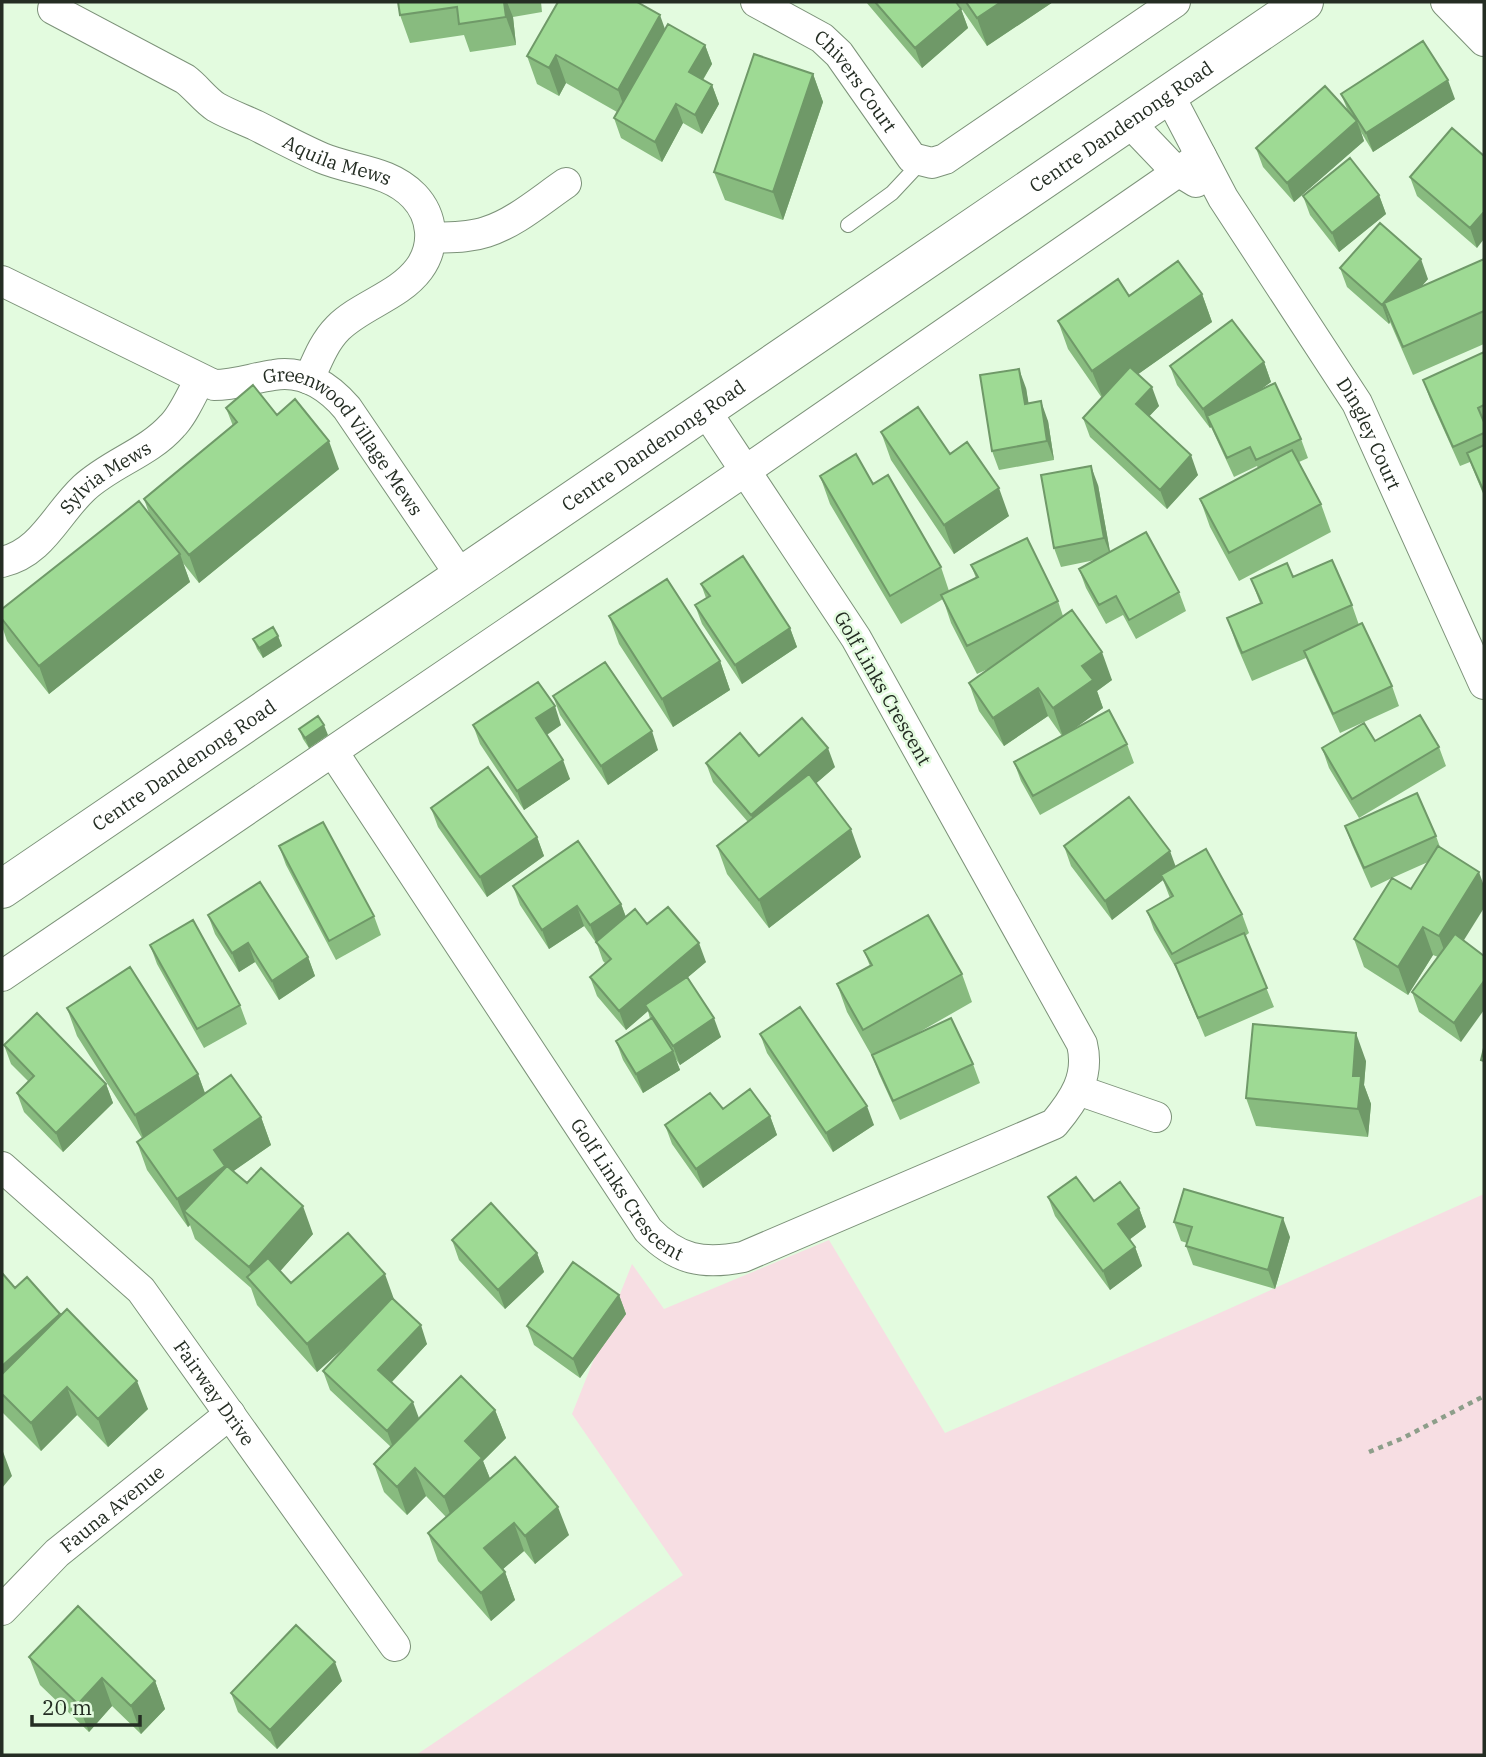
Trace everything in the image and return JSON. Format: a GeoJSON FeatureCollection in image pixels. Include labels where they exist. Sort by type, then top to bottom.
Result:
{"type":"FeatureCollection","features":[{"type":"Feature","properties":{"kind":"main road","name":"Centre Dandenong Road"},"geometry":{"type":"LineString","coordinates":[[4,883],[461,576],[1304,2]]}},
{"type":"Feature","properties":{"kind":"street","name":"Chivers Court"},"geometry":{"type":"LineString","coordinates":[[756,2],[822,38],[839,54],[901,146],[912,158],[933,160]]}},
{"type":"Feature","properties":{"kind":"street"},"geometry":{"type":"LineString","coordinates":[[933,160],[1175,2]]}},
{"type":"Feature","properties":{"kind":"street"},"geometry":{"type":"LineString","coordinates":[[1446,2],[1484,41]]}},
{"type":"Feature","properties":{"kind":"street","name":"Aquila Mews"},"geometry":{"type":"LineString","coordinates":[[53,9],[185,79],[215,106],[324,159],[383,176],[397,183],[422,206],[431,238]]}},
{"type":"Feature","properties":{"kind":"street","name":"Dingley Court"},"geometry":{"type":"LineString","coordinates":[[1169,95],[1190,164],[1223,198],[1357,403],[1484,684]]}},
{"type":"Feature","properties":{"kind":"street","name":"Dingley Court"},"geometry":{"type":"LineString","coordinates":[[1129,122],[1159,155],[1190,164]]}},
{"type":"Feature","properties":{"kind":"street"},"geometry":{"type":"LineString","coordinates":[[2,976],[745,471],[1190,164]]}},
{"type":"Feature","properties":{"kind":"street"},"geometry":{"type":"LineString","coordinates":[[309,379],[321,351],[339,327],[401,285],[418,270],[426,256],[431,238],[466,237],[487,232],[511,221],[566,183]]}},
{"type":"Feature","properties":{"kind":"street","name":"Greenwood Village Mews"},"geometry":{"type":"LineString","coordinates":[[2,281],[214,385],[228,385],[276,374],[309,379],[335,394],[461,576]]}},
{"type":"Feature","properties":{"kind":"street","name":"Sylvia Mews"},"geometry":{"type":"LineString","coordinates":[[2,562],[14,559],[41,540],[85,488],[107,470],[162,437],[175,424],[200,380]]}},
{"type":"Feature","properties":{"kind":"street","name":"Golf Links Crescent"},"geometry":{"type":"LineString","coordinates":[[333,752],[649,1230],[668,1249],[701,1260],[720,1261],[743,1257],[1054,1124],[1079,1090],[1085,1057],[1082,1044],[891,696],[856,638],[705,410]]}},
{"type":"Feature","properties":{"kind":"street"},"geometry":{"type":"LineString","coordinates":[[1079,1090],[1156,1117]]}},
{"type":"Feature","properties":{"kind":"street","name":"Fairway Drive"},"geometry":{"type":"LineString","coordinates":[[2,1167],[141,1290],[395,1646]]}},
{"type":"Feature","properties":{"kind":"street","name":"Fauna Avenue"},"geometry":{"type":"LineString","coordinates":[[2,1610],[57,1553],[230,1414]]}},
{"type":"Feature","properties":{"kind":"lane"},"geometry":{"type":"LineString","coordinates":[[848,225],[933,160]]}},
{"type":"Feature","properties":{"kind":"path"},"geometry":{"type":"LineString","coordinates":[[1369,1452],[1401,1439],[1484,1396]]}},
{"type":"Feature","properties":{"kind":"shaded area"},"geometry":{"type":"Polygon","coordinates":[[[1484,1194],[1484,1755],[416,1755],[683,1575],[572,1414],[632,1264],[664,1309],[829,1240],[945,1433],[1484,1194]]]}},
{"type":"Feature","properties":{"kind":"building"},"geometry":{"type":"Polygon","coordinates":[[[398,2],[504,2],[506,17],[459,24],[457,7],[400,15],[398,2]]]}},
{"type":"Feature","properties":{"kind":"building"},"geometry":{"type":"Polygon","coordinates":[[[558,2],[637,2],[660,15],[618,90],[556,55],[549,68],[527,56],[558,2]]]}},
{"type":"Feature","properties":{"kind":"building"},"geometry":{"type":"Polygon","coordinates":[[[875,2],[956,2],[961,9],[915,48],[875,2]]]}},
{"type":"Feature","properties":{"kind":"building"},"geometry":{"type":"Polygon","coordinates":[[[966,2],[1001,2],[977,18],[966,2]]]}},
{"type":"Feature","properties":{"kind":"building"},"geometry":{"type":"Polygon","coordinates":[[[668,24],[705,45],[689,72],[712,85],[695,115],[676,104],[655,142],[614,118],[668,24]]]}},
{"type":"Feature","properties":{"kind":"building"},"geometry":{"type":"Polygon","coordinates":[[[1423,41],[1448,80],[1366,133],[1341,94],[1423,41]]]}},
{"type":"Feature","properties":{"kind":"building"},"geometry":{"type":"Polygon","coordinates":[[[754,54],[813,74],[773,192],[714,172],[754,54]]]}},
{"type":"Feature","properties":{"kind":"building"},"geometry":{"type":"Polygon","coordinates":[[[1325,86],[1357,121],[1287,183],[1256,148],[1325,86]]]}},
{"type":"Feature","properties":{"kind":"building"},"geometry":{"type":"Polygon","coordinates":[[[1452,128],[1484,156],[1484,212],[1470,228],[1410,177],[1452,128]]]}},
{"type":"Feature","properties":{"kind":"building"},"geometry":{"type":"Polygon","coordinates":[[[1350,158],[1379,195],[1332,233],[1303,196],[1350,158]]]}},
{"type":"Feature","properties":{"kind":"building"},"geometry":{"type":"Polygon","coordinates":[[[1380,223],[1421,259],[1382,305],[1340,268],[1380,223]]]}},
{"type":"Feature","properties":{"kind":"building"},"geometry":{"type":"Polygon","coordinates":[[[1484,259],[1484,311],[1403,347],[1384,303],[1484,259]]]}},
{"type":"Feature","properties":{"kind":"building"},"geometry":{"type":"Polygon","coordinates":[[[1178,261],[1202,294],[1092,371],[1058,321],[1118,279],[1129,296],[1178,261]]]}},
{"type":"Feature","properties":{"kind":"building"},"geometry":{"type":"Polygon","coordinates":[[[1232,320],[1264,362],[1203,409],[1170,366],[1232,320]]]}},
{"type":"Feature","properties":{"kind":"building"},"geometry":{"type":"Polygon","coordinates":[[[1484,352],[1484,405],[1478,408],[1484,422],[1484,433],[1453,447],[1423,380],[1484,352]]]}},
{"type":"Feature","properties":{"kind":"building"},"geometry":{"type":"Polygon","coordinates":[[[1130,367],[1152,387],[1136,404],[1191,455],[1160,490],[1083,418],[1130,367]]]}},
{"type":"Feature","properties":{"kind":"building"},"geometry":{"type":"Polygon","coordinates":[[[1019,369],[1025,404],[1041,401],[1047,441],[992,451],[980,375],[1019,369]]]}},
{"type":"Feature","properties":{"kind":"building"},"geometry":{"type":"Polygon","coordinates":[[[1275,383],[1301,439],[1256,460],[1250,447],[1227,458],[1207,416],[1275,383]]]}},
{"type":"Feature","properties":{"kind":"building"},"geometry":{"type":"Polygon","coordinates":[[[253,385],[277,415],[295,399],[329,441],[189,555],[144,499],[237,422],[226,408],[253,385]]]}},
{"type":"Feature","properties":{"kind":"building"},"geometry":{"type":"Polygon","coordinates":[[[918,407],[950,454],[967,442],[999,488],[944,525],[881,432],[918,407]]]}},
{"type":"Feature","properties":{"kind":"building"},"geometry":{"type":"Polygon","coordinates":[[[1484,445],[1484,492],[1467,453],[1484,445]]]}},
{"type":"Feature","properties":{"kind":"building"},"geometry":{"type":"Polygon","coordinates":[[[1292,450],[1321,504],[1229,553],[1200,499],[1292,450]]]}},
{"type":"Feature","properties":{"kind":"building"},"geometry":{"type":"Polygon","coordinates":[[[856,454],[873,484],[888,475],[941,567],[890,596],[820,476],[856,454]]]}},
{"type":"Feature","properties":{"kind":"building"},"geometry":{"type":"Polygon","coordinates":[[[1091,466],[1104,538],[1054,548],[1041,475],[1091,466]]]}},
{"type":"Feature","properties":{"kind":"building"},"geometry":{"type":"Polygon","coordinates":[[[139,501],[180,554],[39,666],[2,619],[2,609],[139,501]]]}},
{"type":"Feature","properties":{"kind":"building"},"geometry":{"type":"Polygon","coordinates":[[[1146,532],[1179,592],[1129,620],[1116,596],[1099,605],[1079,569],[1146,532]]]}},
{"type":"Feature","properties":{"kind":"building"},"geometry":{"type":"Polygon","coordinates":[[[1027,538],[1058,601],[967,646],[941,595],[978,577],[971,565],[1027,538]]]}},
{"type":"Feature","properties":{"kind":"building"},"geometry":{"type":"Polygon","coordinates":[[[743,556],[790,628],[735,665],[695,605],[710,596],[701,584],[743,556]]]}},
{"type":"Feature","properties":{"kind":"building"},"geometry":{"type":"Polygon","coordinates":[[[1332,560],[1352,605],[1242,653],[1227,618],[1262,603],[1251,579],[1287,563],[1293,577],[1332,560]]]}},
{"type":"Feature","properties":{"kind":"building"},"geometry":{"type":"Polygon","coordinates":[[[667,579],[720,661],[662,699],[609,616],[667,579]]]}},
{"type":"Feature","properties":{"kind":"building"},"geometry":{"type":"Polygon","coordinates":[[[1072,610],[1102,652],[1082,666],[1093,680],[1053,708],[1038,688],[993,718],[969,683],[1072,610]]]}},
{"type":"Feature","properties":{"kind":"building"},"geometry":{"type":"Polygon","coordinates":[[[1362,623],[1392,686],[1333,714],[1304,651],[1362,623]]]}},
{"type":"Feature","properties":{"kind":"building"},"geometry":{"type":"Polygon","coordinates":[[[273,627],[278,636],[259,648],[253,639],[273,627]]]}},
{"type":"Feature","properties":{"kind":"building"},"geometry":{"type":"Polygon","coordinates":[[[605,662],[652,731],[601,766],[553,696],[605,662]]]}},
{"type":"Feature","properties":{"kind":"building"},"geometry":{"type":"Polygon","coordinates":[[[538,682],[555,706],[536,718],[563,760],[517,791],[473,725],[538,682]]]}},
{"type":"Feature","properties":{"kind":"building"},"geometry":{"type":"Polygon","coordinates":[[[1109,710],[1127,744],[1033,796],[1014,762],[1109,710]]]}},
{"type":"Feature","properties":{"kind":"building"},"geometry":{"type":"Polygon","coordinates":[[[1420,715],[1439,747],[1352,799],[1322,748],[1364,723],[1375,741],[1420,715]]]}},
{"type":"Feature","properties":{"kind":"building"},"geometry":{"type":"Polygon","coordinates":[[[318,716],[324,725],[305,738],[299,729],[318,716]]]}},
{"type":"Feature","properties":{"kind":"building"},"geometry":{"type":"Polygon","coordinates":[[[802,718],[828,748],[751,815],[706,763],[740,733],[759,756],[802,718]]]}},
{"type":"Feature","properties":{"kind":"building"},"geometry":{"type":"Polygon","coordinates":[[[488,767],[537,837],[480,877],[431,808],[488,767]]]}},
{"type":"Feature","properties":{"kind":"building"},"geometry":{"type":"Polygon","coordinates":[[[809,774],[851,829],[759,900],[717,846],[809,774]]]}},
{"type":"Feature","properties":{"kind":"building"},"geometry":{"type":"Polygon","coordinates":[[[1417,793],[1436,836],[1364,868],[1345,826],[1417,793]]]}},
{"type":"Feature","properties":{"kind":"building"},"geometry":{"type":"Polygon","coordinates":[[[1129,797],[1170,851],[1105,901],[1064,846],[1129,797]]]}},
{"type":"Feature","properties":{"kind":"building"},"geometry":{"type":"Polygon","coordinates":[[[323,822],[374,916],[329,941],[279,846],[323,822]]]}},
{"type":"Feature","properties":{"kind":"building"},"geometry":{"type":"Polygon","coordinates":[[[578,841],[621,904],[590,925],[577,906],[542,930],[513,886],[578,841]]]}},
{"type":"Feature","properties":{"kind":"building"},"geometry":{"type":"Polygon","coordinates":[[[1438,846],[1479,872],[1439,936],[1423,927],[1398,967],[1354,939],[1392,878],[1411,889],[1438,846]]]}},
{"type":"Feature","properties":{"kind":"building"},"geometry":{"type":"Polygon","coordinates":[[[1206,849],[1242,914],[1172,954],[1147,911],[1173,896],[1161,875],[1206,849]]]}},
{"type":"Feature","properties":{"kind":"building"},"geometry":{"type":"Polygon","coordinates":[[[260,882],[308,957],[272,981],[248,943],[232,953],[208,915],[260,882]]]}},
{"type":"Feature","properties":{"kind":"building"},"geometry":{"type":"Polygon","coordinates":[[[668,907],[699,943],[619,1011],[590,977],[611,959],[596,942],[635,909],[647,924],[668,907]]]}},
{"type":"Feature","properties":{"kind":"building"},"geometry":{"type":"Polygon","coordinates":[[[928,915],[962,974],[863,1030],[837,984],[872,965],[864,951],[928,915]]]}},
{"type":"Feature","properties":{"kind":"building"},"geometry":{"type":"Polygon","coordinates":[[[193,920],[240,1005],[197,1029],[150,945],[193,920]]]}},
{"type":"Feature","properties":{"kind":"building"},"geometry":{"type":"Polygon","coordinates":[[[1244,933],[1267,988],[1198,1018],[1175,964],[1244,933]]]}},
{"type":"Feature","properties":{"kind":"building"},"geometry":{"type":"Polygon","coordinates":[[[1455,934],[1484,956],[1484,981],[1454,1023],[1412,992],[1455,934]]]}},
{"type":"Feature","properties":{"kind":"building"},"geometry":{"type":"Polygon","coordinates":[[[130,967],[198,1074],[135,1115],[67,1008],[130,967]]]}},
{"type":"Feature","properties":{"kind":"building"},"geometry":{"type":"Polygon","coordinates":[[[687,977],[714,1018],[673,1046],[645,1005],[687,977]]]}},
{"type":"Feature","properties":{"kind":"building"},"geometry":{"type":"Polygon","coordinates":[[[800,1007],[867,1106],[826,1133],[760,1034],[800,1007]]]}},
{"type":"Feature","properties":{"kind":"building"},"geometry":{"type":"Polygon","coordinates":[[[37,1013],[106,1084],[56,1133],[17,1093],[34,1076],[4,1045],[37,1013]]]}},
{"type":"Feature","properties":{"kind":"building"},"geometry":{"type":"Polygon","coordinates":[[[652,1018],[673,1051],[636,1074],[616,1041],[652,1018]]]}},
{"type":"Feature","properties":{"kind":"building"},"geometry":{"type":"Polygon","coordinates":[[[951,1018],[973,1064],[893,1101],[872,1055],[951,1018]]]}},
{"type":"Feature","properties":{"kind":"building"},"geometry":{"type":"Polygon","coordinates":[[[1253,1024],[1356,1033],[1353,1076],[1361,1076],[1358,1109],[1246,1098],[1253,1024]]]}},
{"type":"Feature","properties":{"kind":"building"},"geometry":{"type":"Polygon","coordinates":[[[231,1075],[261,1117],[214,1150],[225,1166],[177,1199],[137,1142],[231,1075]]]}},
{"type":"Feature","properties":{"kind":"building"},"geometry":{"type":"Polygon","coordinates":[[[750,1089],[770,1116],[696,1169],[665,1125],[710,1093],[723,1109],[750,1089]]]}},
{"type":"Feature","properties":{"kind":"building"},"geometry":{"type":"Polygon","coordinates":[[[227,1166],[247,1183],[261,1168],[303,1206],[249,1267],[184,1211],[227,1166]]]}},
{"type":"Feature","properties":{"kind":"building"},"geometry":{"type":"Polygon","coordinates":[[[1076,1177],[1094,1201],[1120,1182],[1139,1208],[1118,1224],[1135,1247],[1103,1271],[1048,1197],[1076,1177]]]}},
{"type":"Feature","properties":{"kind":"building"},"geometry":{"type":"Polygon","coordinates":[[[1184,1189],[1283,1218],[1268,1270],[1186,1246],[1192,1227],[1174,1222],[1184,1189]]]}},
{"type":"Feature","properties":{"kind":"building"},"geometry":{"type":"Polygon","coordinates":[[[491,1203],[537,1253],[498,1290],[452,1240],[491,1203]]]}},
{"type":"Feature","properties":{"kind":"building"},"geometry":{"type":"Polygon","coordinates":[[[348,1233],[385,1274],[307,1344],[247,1277],[268,1258],[291,1283],[348,1233]]]}},
{"type":"Feature","properties":{"kind":"building"},"geometry":{"type":"Polygon","coordinates":[[[573,1262],[619,1295],[573,1359],[527,1326],[573,1262]]]}},
{"type":"Feature","properties":{"kind":"building"},"geometry":{"type":"Polygon","coordinates":[[[2,1273],[15,1288],[27,1277],[60,1314],[2,1366],[2,1273]]]}},
{"type":"Feature","properties":{"kind":"building"},"geometry":{"type":"Polygon","coordinates":[[[392,1298],[421,1325],[378,1370],[413,1402],[387,1431],[323,1371],[392,1298]]]}},
{"type":"Feature","properties":{"kind":"building"},"geometry":{"type":"Polygon","coordinates":[[[67,1309],[137,1381],[98,1419],[67,1387],[31,1423],[2,1394],[2,1374],[67,1309]]]}},
{"type":"Feature","properties":{"kind":"building"},"geometry":{"type":"Polygon","coordinates":[[[461,1376],[495,1410],[465,1441],[482,1458],[444,1497],[415,1468],[397,1487],[374,1464],[461,1376]]]}},
{"type":"Feature","properties":{"kind":"building"},"geometry":{"type":"Polygon","coordinates":[[[515,1457],[558,1507],[525,1536],[514,1523],[484,1548],[505,1572],[481,1593],[428,1533],[515,1457]]]}},
{"type":"Feature","properties":{"kind":"building"},"geometry":{"type":"Polygon","coordinates":[[[78,1606],[155,1681],[131,1706],[102,1678],[78,1704],[29,1657],[78,1606]]]}},
{"type":"Feature","properties":{"kind":"building"},"geometry":{"type":"Polygon","coordinates":[[[296,1625],[335,1662],[270,1730],[231,1693],[296,1625]]]}}]}
